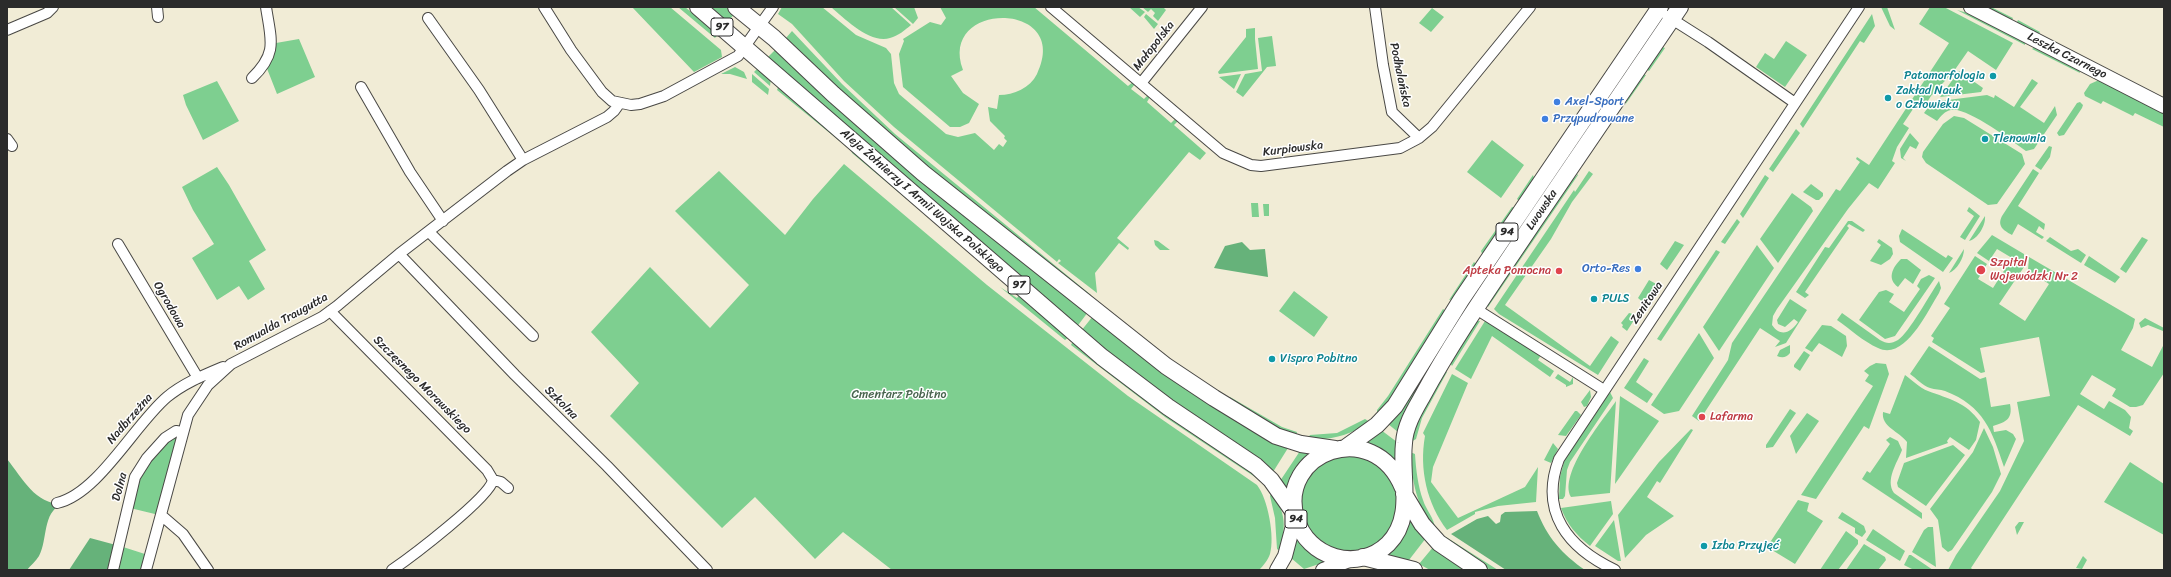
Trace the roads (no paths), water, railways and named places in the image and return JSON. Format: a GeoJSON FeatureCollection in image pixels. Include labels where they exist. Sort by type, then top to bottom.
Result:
{"type":"FeatureCollection","features":[{"type":"Feature","properties":{"kind":"main road","name":"Aleja Żołnierzy I Armii Wojska Polskiego"},"geometry":{"type":"LineString","coordinates":[[698,7],[1092,348],[1168,407],[1256,466],[1271,480],[1295,516]]}},
{"type":"Feature","properties":{"kind":"main road","name":"Aleja Żołnierzy I Armii Wojska Polskiego"},"geometry":{"type":"LineString","coordinates":[[736,7],[759,24],[923,173],[1166,366],[1224,405],[1276,436],[1301,444],[1341,449]]}},
{"type":"Feature","properties":{"kind":"main road","name":"Lwowska"},"geometry":{"type":"LineString","coordinates":[[1341,449],[1381,422],[1395,406],[1461,300],[1657,11]]}},
{"type":"Feature","properties":{"kind":"main road","name":"Lwowska"},"geometry":{"type":"LineString","coordinates":[[1403,491],[1404,444],[1408,424],[1441,364],[1476,309],[1676,13]]}},
{"type":"Feature","properties":{"kind":"main road"},"geometry":{"type":"LineString","coordinates":[[1341,449],[1366,450],[1376,454],[1392,468],[1422,524],[1440,543],[1478,570]]}},
{"type":"Feature","properties":{"kind":"main road","name":"94"},"geometry":{"type":"LineString","coordinates":[[1341,449],[1319,457],[1305,470],[1295,490],[1295,516],[1302,533],[1317,549],[1328,555],[1357,558],[1414,570]]}},
{"type":"Feature","properties":{"kind":"main road","name":"94"},"geometry":{"type":"LineString","coordinates":[[1357,558],[1380,550],[1395,535],[1404,512],[1403,491]]}},
{"type":"Feature","properties":{"kind":"street"},"geometry":{"type":"LineString","coordinates":[[7,30],[47,13],[54,7]]}},
{"type":"Feature","properties":{"kind":"street"},"geometry":{"type":"LineString","coordinates":[[252,78],[260,70],[270,54],[271,36],[266,7]]}},
{"type":"Feature","properties":{"kind":"street"},"geometry":{"type":"LineString","coordinates":[[544,7],[595,84],[609,99],[619,104],[636,105],[664,96],[727,64],[742,53],[759,24],[773,7]]}},
{"type":"Feature","properties":{"kind":"street","name":"Kurpiowska"},"geometry":{"type":"LineString","coordinates":[[1051,7],[1142,82],[1223,153],[1251,165],[1272,166],[1400,148],[1419,138],[1432,127],[1530,7]]}},
{"type":"Feature","properties":{"kind":"street","name":"Małopolska"},"geometry":{"type":"LineString","coordinates":[[1142,82],[1202,7]]}},
{"type":"Feature","properties":{"kind":"street","name":"Podhalańska"},"geometry":{"type":"LineString","coordinates":[[1375,7],[1383,65],[1392,112],[1419,138]]}},
{"type":"Feature","properties":{"kind":"street","name":"Zenitowa"},"geometry":{"type":"LineString","coordinates":[[1615,570],[1586,554],[1570,540],[1556,517],[1553,499],[1553,481],[1559,459],[1859,7]]}},
{"type":"Feature","properties":{"kind":"street","name":"Leszka Czarnego"},"geometry":{"type":"LineString","coordinates":[[1971,7],[2164,106]]}},
{"type":"Feature","properties":{"kind":"street"},"geometry":{"type":"LineString","coordinates":[[1657,11],[1663,15],[1676,13],[1795,103]]}},
{"type":"Feature","properties":{"kind":"street"},"geometry":{"type":"LineString","coordinates":[[428,18],[479,90],[522,160]]}},
{"type":"Feature","properties":{"kind":"street"},"geometry":{"type":"LineString","coordinates":[[361,88],[410,172],[443,221]]}},
{"type":"Feature","properties":{"kind":"street","name":"Romualda Traugutta"},"geometry":{"type":"LineString","coordinates":[[146,570],[182,432],[190,410],[208,385],[231,364],[330,311],[399,254],[522,160],[607,117],[619,104]]}},
{"type":"Feature","properties":{"kind":"street"},"geometry":{"type":"LineString","coordinates":[[429,232],[533,336]]}},
{"type":"Feature","properties":{"kind":"street","name":"Ogrodowa"},"geometry":{"type":"LineString","coordinates":[[118,244],[198,378]]}},
{"type":"Feature","properties":{"kind":"street","name":"Szkolna"},"geometry":{"type":"LineString","coordinates":[[399,254],[515,375],[607,466],[707,570]]}},
{"type":"Feature","properties":{"kind":"street"},"geometry":{"type":"LineString","coordinates":[[1476,309],[1604,390]]}},
{"type":"Feature","properties":{"kind":"street","name":"Szczęsnego Morawskiego"},"geometry":{"type":"LineString","coordinates":[[330,311],[487,470],[493,480],[501,482],[508,488]]}},
{"type":"Feature","properties":{"kind":"street","name":"Nadbrzeżna"},"geometry":{"type":"LineString","coordinates":[[57,503],[69,500],[84,489],[159,405],[175,391],[198,378],[231,364]]}},
{"type":"Feature","properties":{"kind":"street","name":"Dolna"},"geometry":{"type":"LineString","coordinates":[[113,570],[135,477],[148,458],[165,438],[176,431],[182,432]]}},
{"type":"Feature","properties":{"kind":"street"},"geometry":{"type":"LineString","coordinates":[[392,570],[466,510],[487,490],[493,480]]}},
{"type":"Feature","properties":{"kind":"street"},"geometry":{"type":"LineString","coordinates":[[161,515],[183,534],[208,570]]}},
{"type":"Feature","properties":{"kind":"street"},"geometry":{"type":"LineString","coordinates":[[1277,570],[1285,556],[1295,516]]}},
{"type":"Feature","properties":{"kind":"street"},"geometry":{"type":"LineString","coordinates":[[1323,570],[1357,558]]}},
{"type":"Feature","properties":{"kind":"place","name":"Patomorfologia"},"geometry":{"type":"Point","coordinates":[1993,76]}},
{"type":"Feature","properties":{"kind":"place","name":"Zakład Nauk o Człowieku"},"geometry":{"type":"Point","coordinates":[1888,98]}},
{"type":"Feature","properties":{"kind":"place","name":"Axel-Sport"},"geometry":{"type":"Point","coordinates":[1557,102]}},
{"type":"Feature","properties":{"kind":"place","name":"Przypudrowane"},"geometry":{"type":"Point","coordinates":[1545,119]}},
{"type":"Feature","properties":{"kind":"place","name":"Tlenownia"},"geometry":{"type":"Point","coordinates":[1985,139]}},
{"type":"Feature","properties":{"kind":"place","name":"Orto-Res"},"geometry":{"type":"Point","coordinates":[1638,269]}},
{"type":"Feature","properties":{"kind":"place","name":"Szpital Wojewódzki Nr 2"},"geometry":{"type":"Point","coordinates":[1981,270]}},
{"type":"Feature","properties":{"kind":"place","name":"Apteka Pomocna"},"geometry":{"type":"Point","coordinates":[1559,271]}},
{"type":"Feature","properties":{"kind":"place","name":"PULS"},"geometry":{"type":"Point","coordinates":[1594,299]}},
{"type":"Feature","properties":{"kind":"place","name":"Vispro Pobitno"},"geometry":{"type":"Point","coordinates":[1272,359]}},
{"type":"Feature","properties":{"kind":"place","name":"Lafarma"},"geometry":{"type":"Point","coordinates":[1702,417]}},
{"type":"Feature","properties":{"kind":"place","name":"Izba Przyjęć"},"geometry":{"type":"Point","coordinates":[1704,546]}},
{"type":"Feature","properties":{"kind":"park label","name":"Cmentarz Pobitno"},"geometry":{"type":"Point","coordinates":[899,395]}}]}
